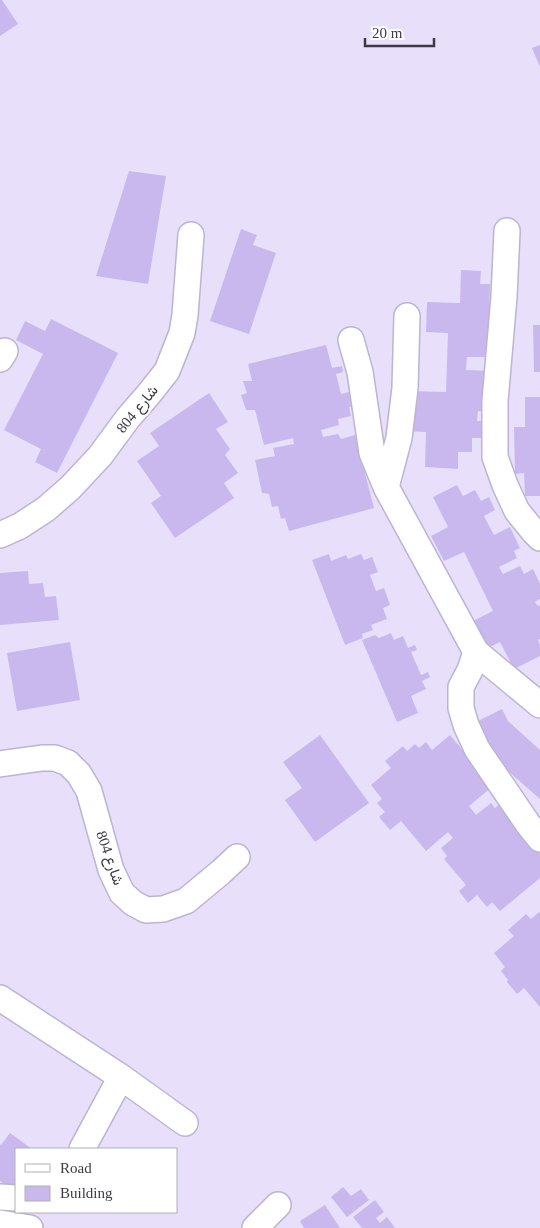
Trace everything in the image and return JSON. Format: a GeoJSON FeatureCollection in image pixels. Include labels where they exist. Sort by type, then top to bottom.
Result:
{"type":"FeatureCollection","features":[{"type":"Feature","properties":{"kind":"street"},"geometry":{"type":"LineString","coordinates":[[507,231],[504,297],[495,401],[495,456],[505,485],[517,510],[540,538]]}},
{"type":"Feature","properties":{"kind":"street","name":"شارع 804"},"geometry":{"type":"LineString","coordinates":[[0,535],[20,526],[46,509],[70,488],[100,456],[128,418],[167,371],[182,333],[185,316],[191,234]]}},
{"type":"Feature","properties":{"kind":"street"},"geometry":{"type":"LineString","coordinates":[[386,487],[399,438],[405,388],[408,316]]}},
{"type":"Feature","properties":{"kind":"street"},"geometry":{"type":"LineString","coordinates":[[351,340],[360,372],[372,453],[386,487],[476,652],[540,705]]}},
{"type":"Feature","properties":{"kind":"street"},"geometry":{"type":"LineString","coordinates":[[476,652],[470,670],[461,687],[461,708],[466,725],[477,749],[540,839]]}},
{"type":"Feature","properties":{"kind":"street","name":"شارع 804"},"geometry":{"type":"LineString","coordinates":[[0,764],[42,758],[55,758],[68,763],[79,774],[89,791],[112,870],[122,893],[133,904],[146,910],[163,909],[186,901],[222,872],[237,856]]}},
{"type":"Feature","properties":{"kind":"street"},"geometry":{"type":"LineString","coordinates":[[0,998],[121,1077],[186,1123]]}},
{"type":"Feature","properties":{"kind":"street"},"geometry":{"type":"LineString","coordinates":[[83,1148],[121,1077]]}},
{"type":"Feature","properties":{"kind":"street"},"geometry":{"type":"LineString","coordinates":[[0,1197],[15,1198]]}},
{"type":"Feature","properties":{"kind":"street"},"geometry":{"type":"LineString","coordinates":[[255,1228],[278,1206]]}},
{"type":"Feature","properties":{"kind":"street"},"geometry":{"type":"LineString","coordinates":[[0,1223],[30,1228]]}},
{"type":"Feature","properties":{"kind":"building"},"geometry":{"type":"Polygon","coordinates":[[[0,0],[2,0],[18,24],[0,36],[0,0]]]}},
{"type":"Feature","properties":{"kind":"building"},"geometry":{"type":"Polygon","coordinates":[[[540,45],[540,67],[532,48],[540,45]]]}},
{"type":"Feature","properties":{"kind":"building"},"geometry":{"type":"Polygon","coordinates":[[[129,171],[166,176],[148,284],[96,276],[129,171]]]}},
{"type":"Feature","properties":{"kind":"building"},"geometry":{"type":"Polygon","coordinates":[[[241,229],[257,235],[253,245],[276,253],[249,334],[210,321],[241,229]]]}},
{"type":"Feature","properties":{"kind":"building"},"geometry":{"type":"Polygon","coordinates":[[[461,270],[481,271],[480,284],[490,284],[488,357],[467,357],[466,370],[493,371],[492,412],[478,411],[477,421],[486,421],[486,438],[472,438],[472,452],[458,452],[458,469],[425,467],[426,432],[405,431],[406,391],[446,392],[448,333],[426,332],[427,302],[460,303],[461,270]]]}},
{"type":"Feature","properties":{"kind":"building"},"geometry":{"type":"Polygon","coordinates":[[[51,319],[118,353],[57,473],[35,462],[41,449],[4,430],[43,354],[16,340],[25,321],[45,331],[51,319]]]}},
{"type":"Feature","properties":{"kind":"building"},"geometry":{"type":"Polygon","coordinates":[[[533,325],[540,325],[540,372],[534,372],[533,325]]]}},
{"type":"Feature","properties":{"kind":"building"},"geometry":{"type":"Polygon","coordinates":[[[326,345],[332,368],[342,366],[343,372],[336,374],[341,394],[353,391],[357,405],[349,407],[351,416],[338,419],[339,425],[321,430],[323,437],[338,434],[341,439],[355,435],[374,508],[289,531],[285,518],[281,519],[278,506],[272,507],[269,494],[262,493],[255,460],[275,456],[273,448],[294,444],[293,438],[264,445],[255,410],[246,410],[241,395],[247,393],[243,381],[252,381],[248,364],[326,345]]]}},
{"type":"Feature","properties":{"kind":"building"},"geometry":{"type":"Polygon","coordinates":[[[209,393],[228,422],[216,429],[230,449],[225,455],[238,473],[224,483],[234,498],[175,538],[151,503],[161,496],[137,461],[159,446],[150,433],[209,393]]]}},
{"type":"Feature","properties":{"kind":"building"},"geometry":{"type":"Polygon","coordinates":[[[525,397],[540,397],[540,496],[525,496],[524,473],[515,474],[514,427],[525,427],[525,397]]]}},
{"type":"Feature","properties":{"kind":"building"},"geometry":{"type":"Polygon","coordinates":[[[457,485],[463,496],[475,490],[481,501],[489,497],[495,510],[484,516],[494,535],[510,527],[520,548],[514,551],[517,558],[499,567],[503,574],[520,566],[524,574],[533,569],[540,584],[540,599],[535,602],[538,606],[540,605],[540,639],[538,640],[540,656],[514,669],[500,642],[484,650],[471,622],[493,611],[464,552],[444,561],[431,536],[448,527],[433,497],[457,485]]]}},
{"type":"Feature","properties":{"kind":"building"},"geometry":{"type":"Polygon","coordinates":[[[329,554],[331,561],[346,555],[348,559],[361,554],[364,560],[372,557],[378,572],[370,575],[376,591],[384,588],[390,605],[383,608],[387,619],[371,625],[373,630],[362,634],[363,638],[345,645],[312,560],[329,554]]]}},
{"type":"Feature","properties":{"kind":"building"},"geometry":{"type":"Polygon","coordinates":[[[28,571],[29,584],[43,583],[45,597],[56,596],[59,620],[0,625],[0,573],[28,571]]]}},
{"type":"Feature","properties":{"kind":"building"},"geometry":{"type":"Polygon","coordinates":[[[391,633],[394,640],[403,636],[408,648],[415,645],[417,650],[411,652],[421,675],[428,672],[430,677],[422,681],[426,689],[411,696],[418,713],[397,722],[362,640],[375,635],[379,638],[391,633]]]}},
{"type":"Feature","properties":{"kind":"building"},"geometry":{"type":"Polygon","coordinates":[[[70,642],[80,700],[17,711],[7,653],[70,642]]]}},
{"type":"Feature","properties":{"kind":"building"},"geometry":{"type":"Polygon","coordinates":[[[502,709],[508,721],[540,750],[540,799],[483,749],[490,741],[480,746],[470,725],[502,709]]]}},
{"type":"Feature","properties":{"kind":"building"},"geometry":{"type":"Polygon","coordinates":[[[320,735],[369,803],[315,842],[285,800],[302,788],[283,762],[320,735]]]}},
{"type":"Feature","properties":{"kind":"building"},"geometry":{"type":"Polygon","coordinates":[[[450,735],[493,786],[469,806],[476,815],[491,803],[495,808],[505,800],[540,842],[540,878],[500,911],[492,902],[487,907],[477,895],[468,903],[459,891],[466,885],[444,859],[447,856],[441,848],[453,838],[448,832],[426,851],[401,821],[390,830],[379,817],[385,812],[377,803],[382,799],[371,785],[391,768],[385,761],[403,746],[407,751],[415,744],[419,748],[426,742],[432,750],[450,735]]]}},
{"type":"Feature","properties":{"kind":"building"},"geometry":{"type":"Polygon","coordinates":[[[539,912],[540,1007],[524,988],[517,994],[507,982],[508,980],[501,971],[505,967],[494,953],[514,936],[508,930],[526,914],[531,919],[539,912]]]}},
{"type":"Feature","properties":{"kind":"building"},"geometry":{"type":"Polygon","coordinates":[[[10,1133],[31,1148],[15,1148],[15,1183],[11,1189],[0,1181],[1,1145],[10,1133]]]}},
{"type":"Feature","properties":{"kind":"building"},"geometry":{"type":"Polygon","coordinates":[[[343,1187],[351,1196],[361,1189],[369,1200],[347,1217],[331,1197],[343,1187]]]}},
{"type":"Feature","properties":{"kind":"building"},"geometry":{"type":"Polygon","coordinates":[[[375,1200],[384,1212],[376,1218],[380,1223],[387,1217],[395,1228],[362,1228],[353,1217],[375,1200]]]}},
{"type":"Feature","properties":{"kind":"building"},"geometry":{"type":"Polygon","coordinates":[[[325,1205],[340,1228],[304,1228],[300,1221],[325,1205]]]}}]}
